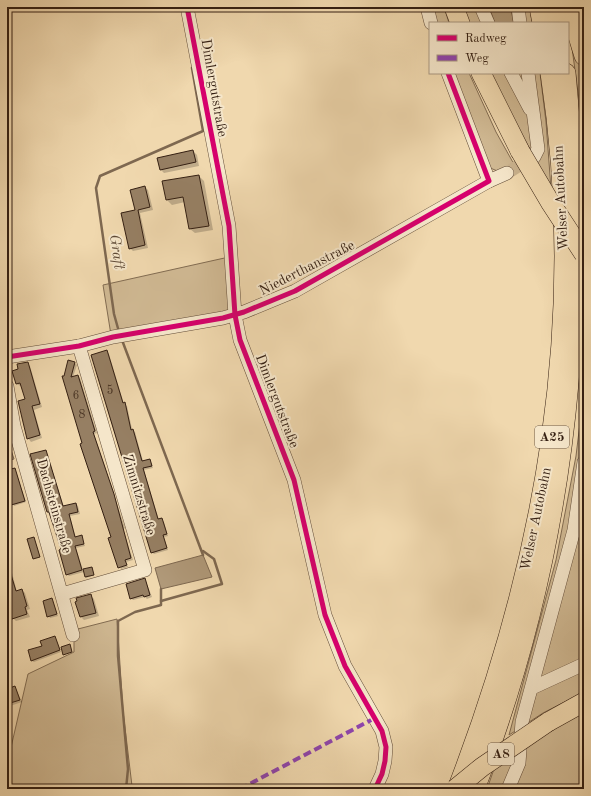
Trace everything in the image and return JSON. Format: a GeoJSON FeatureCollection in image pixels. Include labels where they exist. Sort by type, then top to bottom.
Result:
{"type":"FeatureCollection","features":[{"type":"Feature","properties":{"kind":"highway"},"geometry":{"type":"LineString","coordinates":[[454,7],[460,22]]}},
{"type":"Feature","properties":{"kind":"highway"},"geometry":{"type":"LineString","coordinates":[[539,7],[542,22]]}},
{"type":"Feature","properties":{"kind":"highway"},"geometry":{"type":"LineString","coordinates":[[556,7],[558,22]]}},
{"type":"Feature","properties":{"kind":"highway"},"geometry":{"type":"LineString","coordinates":[[569,7],[584,56]]}},
{"type":"Feature","properties":{"kind":"highway"},"geometry":{"type":"LineString","coordinates":[[482,74],[527,154],[550,202],[584,254]]}},
{"type":"Feature","properties":{"kind":"highway","name":"Welser Autobahn"},"geometry":{"type":"LineString","coordinates":[[456,789],[483,718],[509,636],[526,573],[540,507],[552,438],[560,368],[565,254],[558,136],[550,74]]}},
{"type":"Feature","properties":{"kind":"highway","name":"Welser Autobahn"},"geometry":{"type":"LineString","coordinates":[[475,789],[531,620],[549,547],[569,434],[575,382],[581,270],[579,200],[575,140],[566,74]]}},
{"type":"Feature","properties":{"kind":"highway","name":"A8"},"geometry":{"type":"LineString","coordinates":[[456,789],[482,767],[548,722],[584,702]]}},
{"type":"Feature","properties":{"kind":"street","name":"Dimlergutstraße"},"geometry":{"type":"LineString","coordinates":[[187,7],[229,226],[235,315],[240,340],[294,480],[325,616],[345,666],[382,731],[386,746],[385,761],[376,789]]}},
{"type":"Feature","properties":{"kind":"street"},"geometry":{"type":"LineString","coordinates":[[427,7],[431,22]]}},
{"type":"Feature","properties":{"kind":"street"},"geometry":{"type":"LineString","coordinates":[[481,7],[488,22]]}},
{"type":"Feature","properties":{"kind":"street"},"geometry":{"type":"LineString","coordinates":[[518,7],[520,22]]}},
{"type":"Feature","properties":{"kind":"street"},"geometry":{"type":"LineString","coordinates":[[448,74],[489,182]]}},
{"type":"Feature","properties":{"kind":"street"},"geometry":{"type":"LineString","coordinates":[[512,74],[534,118]]}},
{"type":"Feature","properties":{"kind":"street"},"geometry":{"type":"LineString","coordinates":[[527,154],[538,149],[528,74]]}},
{"type":"Feature","properties":{"kind":"street","name":"Niederthanstraße"},"geometry":{"type":"LineString","coordinates":[[7,357],[79,346],[113,337],[235,315],[295,291],[507,173]]}},
{"type":"Feature","properties":{"kind":"street","name":"Zimnitzstraße"},"geometry":{"type":"LineString","coordinates":[[62,594],[145,570],[79,346]]}},
{"type":"Feature","properties":{"kind":"street","name":"Dachsteinstraße"},"geometry":{"type":"LineString","coordinates":[[7,386],[14,426],[62,594],[72,635]]}},
{"type":"Feature","properties":{"kind":"street"},"geometry":{"type":"LineString","coordinates":[[508,789],[519,763],[522,722],[579,529],[584,462]]}},
{"type":"Feature","properties":{"kind":"street"},"geometry":{"type":"LineString","coordinates":[[532,688],[584,664]]}},
{"type":"Feature","properties":{"kind":"shaded area"},"geometry":{"type":"Polygon","coordinates":[[[431,7],[444,7],[449,22],[435,22],[431,7]]]}},
{"type":"Feature","properties":{"kind":"shaded area"},"geometry":{"type":"Polygon","coordinates":[[[463,7],[530,7],[532,22],[468,22],[463,7]]]}},
{"type":"Feature","properties":{"kind":"shaded area"},"geometry":{"type":"Polygon","coordinates":[[[489,7],[510,7],[514,22],[495,22],[489,7]]]}},
{"type":"Feature","properties":{"kind":"shaded area"},"geometry":{"type":"Polygon","coordinates":[[[575,47],[584,73],[584,136],[572,48],[575,47]]]}},
{"type":"Feature","properties":{"kind":"shaded area"},"geometry":{"type":"Polygon","coordinates":[[[453,74],[469,74],[496,132],[515,166],[502,173],[488,167],[453,74]]]}},
{"type":"Feature","properties":{"kind":"shaded area"},"geometry":{"type":"Polygon","coordinates":[[[490,74],[540,74],[546,122],[551,189],[490,74]]]}},
{"type":"Feature","properties":{"kind":"shaded area"},"geometry":{"type":"Polygon","coordinates":[[[229,257],[230,313],[111,335],[103,285],[229,257]]]}},
{"type":"Feature","properties":{"kind":"shaded area"},"geometry":{"type":"Polygon","coordinates":[[[584,390],[584,692],[543,713],[509,735],[556,560],[576,456],[584,390]]]}},
{"type":"Feature","properties":{"kind":"shaded area"},"geometry":{"type":"Polygon","coordinates":[[[7,443],[9,444],[14,459],[7,461],[7,443]]]}},
{"type":"Feature","properties":{"kind":"shaded area"},"geometry":{"type":"Polygon","coordinates":[[[203,555],[212,577],[161,589],[155,568],[203,555]]]}},
{"type":"Feature","properties":{"kind":"shaded area"},"geometry":{"type":"Polygon","coordinates":[[[117,619],[123,711],[132,786],[131,789],[7,789],[7,757],[9,756],[28,674],[74,652],[74,630],[117,619]]]}},
{"type":"Feature","properties":{"kind":"shaded area"},"geometry":{"type":"Polygon","coordinates":[[[584,712],[584,789],[487,789],[494,769],[553,729],[584,712]]]}},
{"type":"Feature","properties":{"kind":"building"},"geometry":{"type":"Polygon","coordinates":[[[193,150],[196,162],[160,170],[157,158],[193,150]]]}},
{"type":"Feature","properties":{"kind":"building"},"geometry":{"type":"Polygon","coordinates":[[[199,175],[209,226],[189,229],[183,197],[166,200],[162,181],[199,175]]]}},
{"type":"Feature","properties":{"kind":"building"},"geometry":{"type":"Polygon","coordinates":[[[145,186],[150,207],[138,210],[145,245],[129,249],[121,213],[135,210],[130,190],[145,186]]]}},
{"type":"Feature","properties":{"kind":"building"},"geometry":{"type":"Polygon","coordinates":[[[107,350],[123,403],[125,402],[131,430],[133,429],[142,461],[150,459],[152,466],[143,468],[158,519],[162,518],[167,534],[163,535],[167,548],[151,553],[91,355],[107,350]]]}},
{"type":"Feature","properties":{"kind":"building"},"geometry":{"type":"Polygon","coordinates":[[[68,360],[75,362],[71,377],[78,375],[95,431],[93,432],[114,494],[131,558],[125,560],[127,565],[118,568],[108,538],[111,537],[80,444],[82,443],[62,376],[64,376],[68,360]]]}},
{"type":"Feature","properties":{"kind":"building"},"geometry":{"type":"Polygon","coordinates":[[[28,362],[40,404],[32,406],[40,435],[27,439],[18,401],[25,399],[20,383],[16,384],[12,371],[18,369],[17,364],[28,362]]]}},
{"type":"Feature","properties":{"kind":"building"},"geometry":{"type":"Polygon","coordinates":[[[46,450],[63,506],[76,503],[78,512],[69,514],[75,537],[82,535],[84,544],[75,546],[82,570],[66,575],[59,550],[61,549],[49,512],[47,512],[30,454],[46,450]]]}},
{"type":"Feature","properties":{"kind":"building"},"geometry":{"type":"Polygon","coordinates":[[[15,468],[25,501],[11,505],[7,489],[7,470],[15,468]]]}},
{"type":"Feature","properties":{"kind":"building"},"geometry":{"type":"Polygon","coordinates":[[[34,537],[40,557],[33,559],[27,539],[34,537]]]}},
{"type":"Feature","properties":{"kind":"building"},"geometry":{"type":"Polygon","coordinates":[[[92,567],[94,575],[85,577],[83,569],[92,567]]]}},
{"type":"Feature","properties":{"kind":"building"},"geometry":{"type":"Polygon","coordinates":[[[9,568],[16,591],[22,589],[27,606],[25,607],[27,614],[12,619],[7,603],[7,569],[9,568]]]}},
{"type":"Feature","properties":{"kind":"building"},"geometry":{"type":"Polygon","coordinates":[[[145,578],[150,595],[144,597],[143,595],[130,599],[126,584],[145,578]]]}},
{"type":"Feature","properties":{"kind":"building"},"geometry":{"type":"Polygon","coordinates":[[[91,594],[96,613],[80,617],[75,602],[77,601],[76,598],[91,594]]]}},
{"type":"Feature","properties":{"kind":"building"},"geometry":{"type":"Polygon","coordinates":[[[52,598],[57,614],[47,617],[43,601],[52,598]]]}},
{"type":"Feature","properties":{"kind":"building"},"geometry":{"type":"Polygon","coordinates":[[[55,636],[60,650],[31,661],[28,650],[42,646],[40,641],[55,636]]]}},
{"type":"Feature","properties":{"kind":"building"},"geometry":{"type":"Polygon","coordinates":[[[70,644],[72,652],[63,655],[61,647],[70,644]]]}},
{"type":"Feature","properties":{"kind":"building"},"geometry":{"type":"Polygon","coordinates":[[[15,686],[20,700],[7,704],[7,689],[15,686]]]}},
{"type":"Feature","properties":{"kind":"waterway","name":"Graft"},"geometry":{"type":"LineString","coordinates":[[119,332],[114,314],[96,188],[100,176],[203,131],[192,68]]}},
{"type":"Feature","properties":{"kind":"waterway","name":"Graft"},"geometry":{"type":"LineString","coordinates":[[122,340],[203,555]]}},
{"type":"Feature","properties":{"kind":"waterway"},"geometry":{"type":"LineString","coordinates":[[161,601],[222,584],[214,559],[203,551]]}},
{"type":"Feature","properties":{"kind":"waterway"},"geometry":{"type":"LineString","coordinates":[[126,789],[128,769],[118,656],[118,621],[135,612],[161,605],[161,589]]}},
{"type":"Feature","properties":{"kind":"tunnel"},"geometry":{"type":"LineString","coordinates":[[507,173],[532,157]]}},
{"type":"Feature","properties":{"kind":"marked path"},"geometry":{"type":"LineString","coordinates":[[240,789],[375,718]]}},
{"type":"Feature","properties":{"kind":"cycle path"},"geometry":{"type":"LineString","coordinates":[[187,7],[229,226],[235,315],[240,340],[294,480],[325,615],[345,666],[382,731],[386,747],[385,761],[382,774],[375,789]]}},
{"type":"Feature","properties":{"kind":"cycle path"},"geometry":{"type":"LineString","coordinates":[[7,357],[79,346],[113,337],[223,318],[244,312],[295,291],[489,181],[448,74]]}}]}
